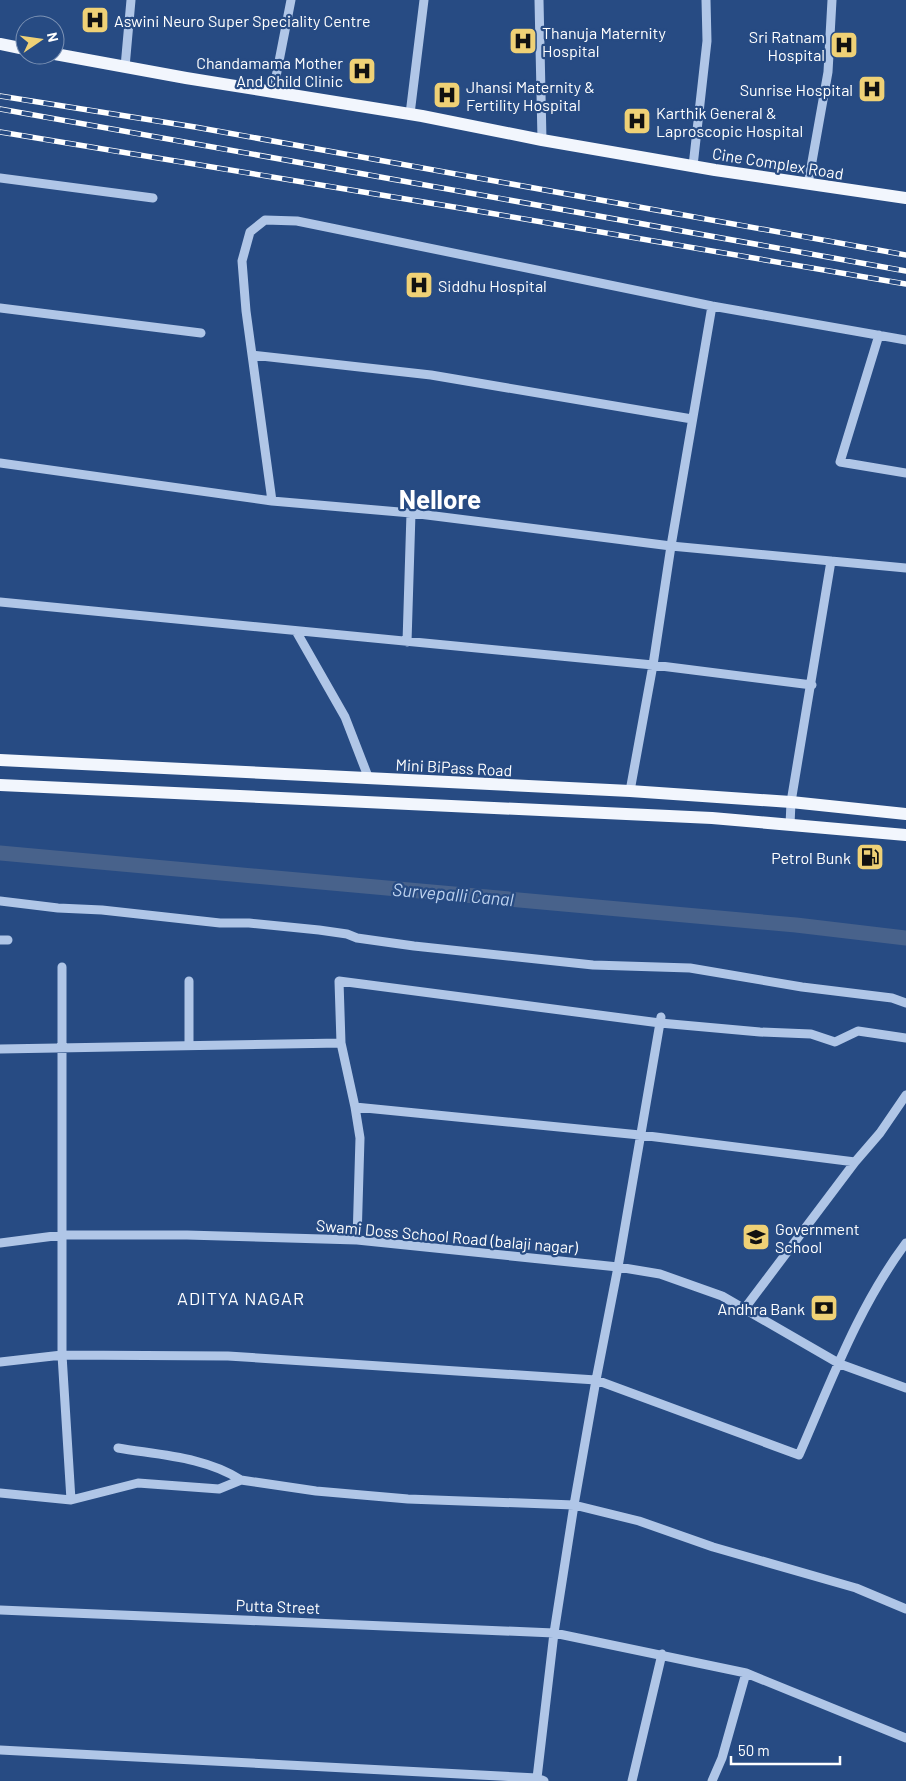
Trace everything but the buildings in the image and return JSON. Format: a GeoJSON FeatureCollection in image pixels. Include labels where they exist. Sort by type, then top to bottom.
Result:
{"type":"FeatureCollection","features":[{"type":"Feature","properties":{"kind":"main road"},"geometry":{"type":"LineString","coordinates":[[0,44],[15,47]]}},
{"type":"Feature","properties":{"kind":"main road","name":"Cine Complex Road"},"geometry":{"type":"LineString","coordinates":[[65,56],[410,114],[542,140],[693,166],[906,198]]}},
{"type":"Feature","properties":{"kind":"main road","name":"Mini BiPass Road"},"geometry":{"type":"LineString","coordinates":[[0,760],[630,791],[791,802],[906,814]]}},
{"type":"Feature","properties":{"kind":"main road"},"geometry":{"type":"LineString","coordinates":[[0,785],[693,817],[906,835]]}},
{"type":"Feature","properties":{"kind":"street"},"geometry":{"type":"LineString","coordinates":[[125,67],[132,0]]}},
{"type":"Feature","properties":{"kind":"street"},"geometry":{"type":"LineString","coordinates":[[273,92],[291,0]]}},
{"type":"Feature","properties":{"kind":"street"},"geometry":{"type":"LineString","coordinates":[[410,114],[424,0]]}},
{"type":"Feature","properties":{"kind":"street"},"geometry":{"type":"LineString","coordinates":[[539,0],[542,140]]}},
{"type":"Feature","properties":{"kind":"street"},"geometry":{"type":"LineString","coordinates":[[693,166],[706,40],[706,0]]}},
{"type":"Feature","properties":{"kind":"street"},"geometry":{"type":"LineString","coordinates":[[808,184],[828,72],[832,0]]}},
{"type":"Feature","properties":{"kind":"street"},"geometry":{"type":"LineString","coordinates":[[0,178],[152,198]]}},
{"type":"Feature","properties":{"kind":"street"},"geometry":{"type":"LineString","coordinates":[[272,502],[246,311],[242,261],[250,232],[265,220],[297,221],[712,306],[906,340]]}},
{"type":"Feature","properties":{"kind":"street"},"geometry":{"type":"LineString","coordinates":[[630,791],[653,665],[670,546],[712,306]]}},
{"type":"Feature","properties":{"kind":"street"},"geometry":{"type":"LineString","coordinates":[[0,308],[201,333]]}},
{"type":"Feature","properties":{"kind":"street"},"geometry":{"type":"LineString","coordinates":[[879,335],[840,462],[906,473]]}},
{"type":"Feature","properties":{"kind":"street"},"geometry":{"type":"LineString","coordinates":[[252,355],[431,375],[692,419]]}},
{"type":"Feature","properties":{"kind":"street"},"geometry":{"type":"LineString","coordinates":[[0,463],[272,502],[411,513],[670,546],[906,568]]}},
{"type":"Feature","properties":{"kind":"street"},"geometry":{"type":"LineString","coordinates":[[407,642],[411,513]]}},
{"type":"Feature","properties":{"kind":"street"},"geometry":{"type":"LineString","coordinates":[[790,825],[791,802],[812,685],[831,561]]}},
{"type":"Feature","properties":{"kind":"street"},"geometry":{"type":"LineString","coordinates":[[0,602],[653,665],[812,685]]}},
{"type":"Feature","properties":{"kind":"street"},"geometry":{"type":"LineString","coordinates":[[296,631],[346,717],[369,779]]}},
{"type":"Feature","properties":{"kind":"street"},"geometry":{"type":"LineString","coordinates":[[0,901],[220,923],[249,923],[310,929],[414,946],[593,965],[690,968],[802,987],[892,998],[906,1003]]}},
{"type":"Feature","properties":{"kind":"street"},"geometry":{"type":"LineString","coordinates":[[62,967],[62,1355],[71,1500]]}},
{"type":"Feature","properties":{"kind":"street"},"geometry":{"type":"LineString","coordinates":[[358,1240],[360,1138],[356,1107],[341,1043],[339,980],[760,1032],[811,1034],[835,1042],[858,1031],[906,1038]]}},
{"type":"Feature","properties":{"kind":"street"},"geometry":{"type":"LineString","coordinates":[[188,1045],[189,981]]}},
{"type":"Feature","properties":{"kind":"street"},"geometry":{"type":"LineString","coordinates":[[0,1750],[539,1780],[554,1632],[574,1506],[661,1020]]}},
{"type":"Feature","properties":{"kind":"street"},"geometry":{"type":"LineString","coordinates":[[0,1049],[341,1043]]}},
{"type":"Feature","properties":{"kind":"street"},"geometry":{"type":"LineString","coordinates":[[745,1308],[854,1162],[880,1134],[906,1095]]}},
{"type":"Feature","properties":{"kind":"street"},"geometry":{"type":"LineString","coordinates":[[356,1107],[640,1135],[854,1162]]}},
{"type":"Feature","properties":{"kind":"street","name":"Swami Doss School Road (balaji nagar)"},"geometry":{"type":"LineString","coordinates":[[0,1243],[62,1234],[187,1235],[358,1240],[618,1267],[660,1274],[722,1296],[840,1364],[906,1388]]}},
{"type":"Feature","properties":{"kind":"street"},"geometry":{"type":"LineString","coordinates":[[0,1362],[62,1355],[228,1356],[596,1380],[799,1455],[840,1364],[851,1333],[869,1300],[906,1243]]}},
{"type":"Feature","properties":{"kind":"street"},"geometry":{"type":"LineString","coordinates":[[118,1448],[202,1462],[227,1471],[241,1480],[316,1491],[408,1499],[574,1506],[639,1520],[713,1547],[856,1588],[906,1610]]}},
{"type":"Feature","properties":{"kind":"street"},"geometry":{"type":"LineString","coordinates":[[0,1493],[71,1500],[138,1483],[219,1489],[241,1480]]}},
{"type":"Feature","properties":{"kind":"street","name":"Putta Street"},"geometry":{"type":"LineString","coordinates":[[0,1610],[554,1632],[746,1673],[906,1738]]}},
{"type":"Feature","properties":{"kind":"street"},"geometry":{"type":"LineString","coordinates":[[632,1781],[662,1654]]}},
{"type":"Feature","properties":{"kind":"street"},"geometry":{"type":"LineString","coordinates":[[712,1781],[722,1758],[746,1673]]}},
{"type":"Feature","properties":{"kind":"waterway","name":"Survepalli Canal"},"geometry":{"type":"LineString","coordinates":[[0,853],[796,925],[906,938]]}},
{"type":"Feature","properties":{"kind":"railway"},"geometry":{"type":"LineString","coordinates":[[0,96],[195,127],[906,255]]}},
{"type":"Feature","properties":{"kind":"railway"},"geometry":{"type":"LineString","coordinates":[[0,109],[906,271]]}},
{"type":"Feature","properties":{"kind":"railway"},"geometry":{"type":"LineString","coordinates":[[0,132],[906,284]]}},
{"type":"Feature","properties":{"kind":"place","name":"Aswini Neuro Super Speciality Centre"},"geometry":{"type":"Point","coordinates":[95,20]}},
{"type":"Feature","properties":{"kind":"place","name":"Thanuja Maternity Hospital"},"geometry":{"type":"Point","coordinates":[523,41]}},
{"type":"Feature","properties":{"kind":"place","name":"Sri Ratnam Hospital"},"geometry":{"type":"Point","coordinates":[844,45]}},
{"type":"Feature","properties":{"kind":"place","name":"Chandamama Mother And Child Clinic"},"geometry":{"type":"Point","coordinates":[362,71]}},
{"type":"Feature","properties":{"kind":"place","name":"Sunrise Hospital"},"geometry":{"type":"Point","coordinates":[872,89]}},
{"type":"Feature","properties":{"kind":"place","name":"Jhansi Maternity & Fertility Hospital"},"geometry":{"type":"Point","coordinates":[447,95]}},
{"type":"Feature","properties":{"kind":"place","name":"Karthik General & Laproscopic Hospital"},"geometry":{"type":"Point","coordinates":[637,121]}},
{"type":"Feature","properties":{"kind":"place","name":"Siddhu Hospital"},"geometry":{"type":"Point","coordinates":[419,285]}},
{"type":"Feature","properties":{"kind":"place","name":"Petrol Bunk"},"geometry":{"type":"Point","coordinates":[870,857]}},
{"type":"Feature","properties":{"kind":"place","name":"Government School"},"geometry":{"type":"Point","coordinates":[756,1237]}},
{"type":"Feature","properties":{"kind":"place","name":"Andhra Bank"},"geometry":{"type":"Point","coordinates":[824,1308]}},
{"type":"Feature","properties":{"kind":"district","name":"Nellore"},"geometry":{"type":"Point","coordinates":[440,498]}},
{"type":"Feature","properties":{"kind":"district","name":"ADITYA NAGAR"},"geometry":{"type":"Point","coordinates":[241,1298]}}]}
